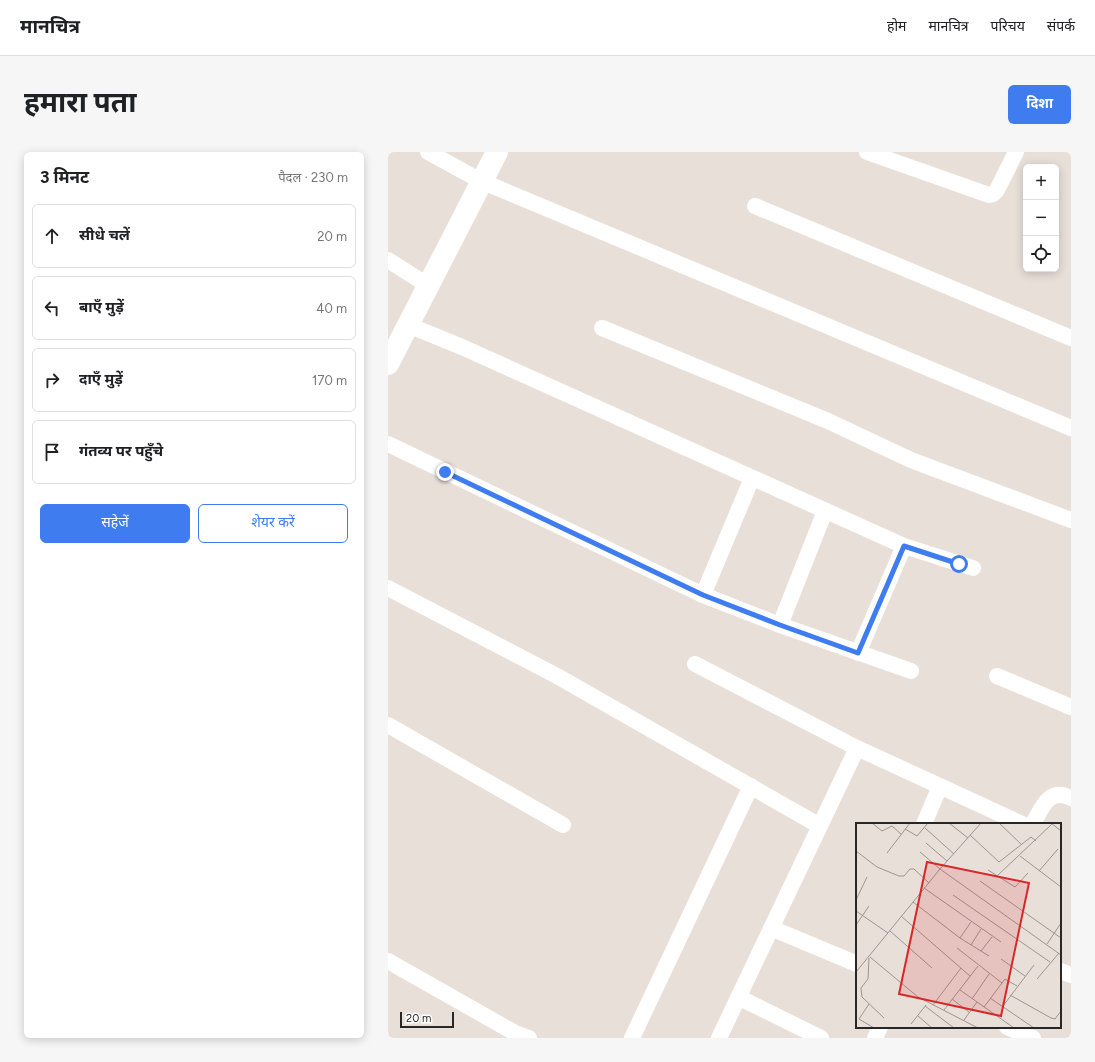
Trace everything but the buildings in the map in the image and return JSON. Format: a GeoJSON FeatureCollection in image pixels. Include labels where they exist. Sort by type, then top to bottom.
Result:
{"type":"FeatureCollection","features":[{"type":"Feature","properties":{"kind":"street"},"geometry":{"type":"LineString","coordinates":[[428,152],[481,181],[1071,428]]}},
{"type":"Feature","properties":{"kind":"street"},"geometry":{"type":"LineString","coordinates":[[388,364],[497,152]]}},
{"type":"Feature","properties":{"kind":"street"},"geometry":{"type":"LineString","coordinates":[[867,152],[989,195],[993,194],[997,190],[1016,152]]}},
{"type":"Feature","properties":{"kind":"street"},"geometry":{"type":"LineString","coordinates":[[755,206],[1071,338]]}},
{"type":"Feature","properties":{"kind":"street"},"geometry":{"type":"LineString","coordinates":[[388,260],[429,286]]}},
{"type":"Feature","properties":{"kind":"street"},"geometry":{"type":"LineString","coordinates":[[408,325],[462,347],[904,546],[973,568]]}},
{"type":"Feature","properties":{"kind":"street"},"geometry":{"type":"LineString","coordinates":[[602,328],[828,421],[911,460],[1071,520]]}},
{"type":"Feature","properties":{"kind":"street"},"geometry":{"type":"LineString","coordinates":[[388,444],[703,595],[780,625],[911,671]]}},
{"type":"Feature","properties":{"kind":"street"},"geometry":{"type":"LineString","coordinates":[[703,595],[752,478]]}},
{"type":"Feature","properties":{"kind":"street"},"geometry":{"type":"LineString","coordinates":[[780,625],[825,511]]}},
{"type":"Feature","properties":{"kind":"street"},"geometry":{"type":"LineString","coordinates":[[858,653],[904,546]]}},
{"type":"Feature","properties":{"kind":"street"},"geometry":{"type":"LineString","coordinates":[[388,588],[557,676],[820,826]]}},
{"type":"Feature","properties":{"kind":"street"},"geometry":{"type":"LineString","coordinates":[[695,664],[857,748],[1020,823]]}},
{"type":"Feature","properties":{"kind":"street"},"geometry":{"type":"LineString","coordinates":[[997,676],[1071,707]]}},
{"type":"Feature","properties":{"kind":"street"},"geometry":{"type":"LineString","coordinates":[[388,725],[563,825]]}},
{"type":"Feature","properties":{"kind":"street"},"geometry":{"type":"LineString","coordinates":[[719,1038],[857,748]]}},
{"type":"Feature","properties":{"kind":"street"},"geometry":{"type":"LineString","coordinates":[[632,1038],[751,786]]}},
{"type":"Feature","properties":{"kind":"street"},"geometry":{"type":"LineString","coordinates":[[924,823],[940,786]]}},
{"type":"Feature","properties":{"kind":"street"},"geometry":{"type":"LineString","coordinates":[[1034,823],[1042,806],[1049,798],[1055,794],[1061,794],[1071,798]]}},
{"type":"Feature","properties":{"kind":"street"},"geometry":{"type":"LineString","coordinates":[[771,928],[856,964]]}},
{"type":"Feature","properties":{"kind":"street"},"geometry":{"type":"LineString","coordinates":[[388,961],[515,1034],[529,1038]]}},
{"type":"Feature","properties":{"kind":"street"},"geometry":{"type":"LineString","coordinates":[[738,997],[821,1038]]}},
{"type":"Feature","properties":{"kind":"street"},"geometry":{"type":"LineString","coordinates":[[874,1038],[879,1028]]}},
{"type":"Feature","properties":{"kind":"street"},"geometry":{"type":"LineString","coordinates":[[1009,1028],[1033,1038]]}},
{"type":"Feature","properties":{"kind":"route"},"geometry":{"type":"LineString","coordinates":[[445,472],[703,595],[858,653],[904,546],[959,564]]}}]}
